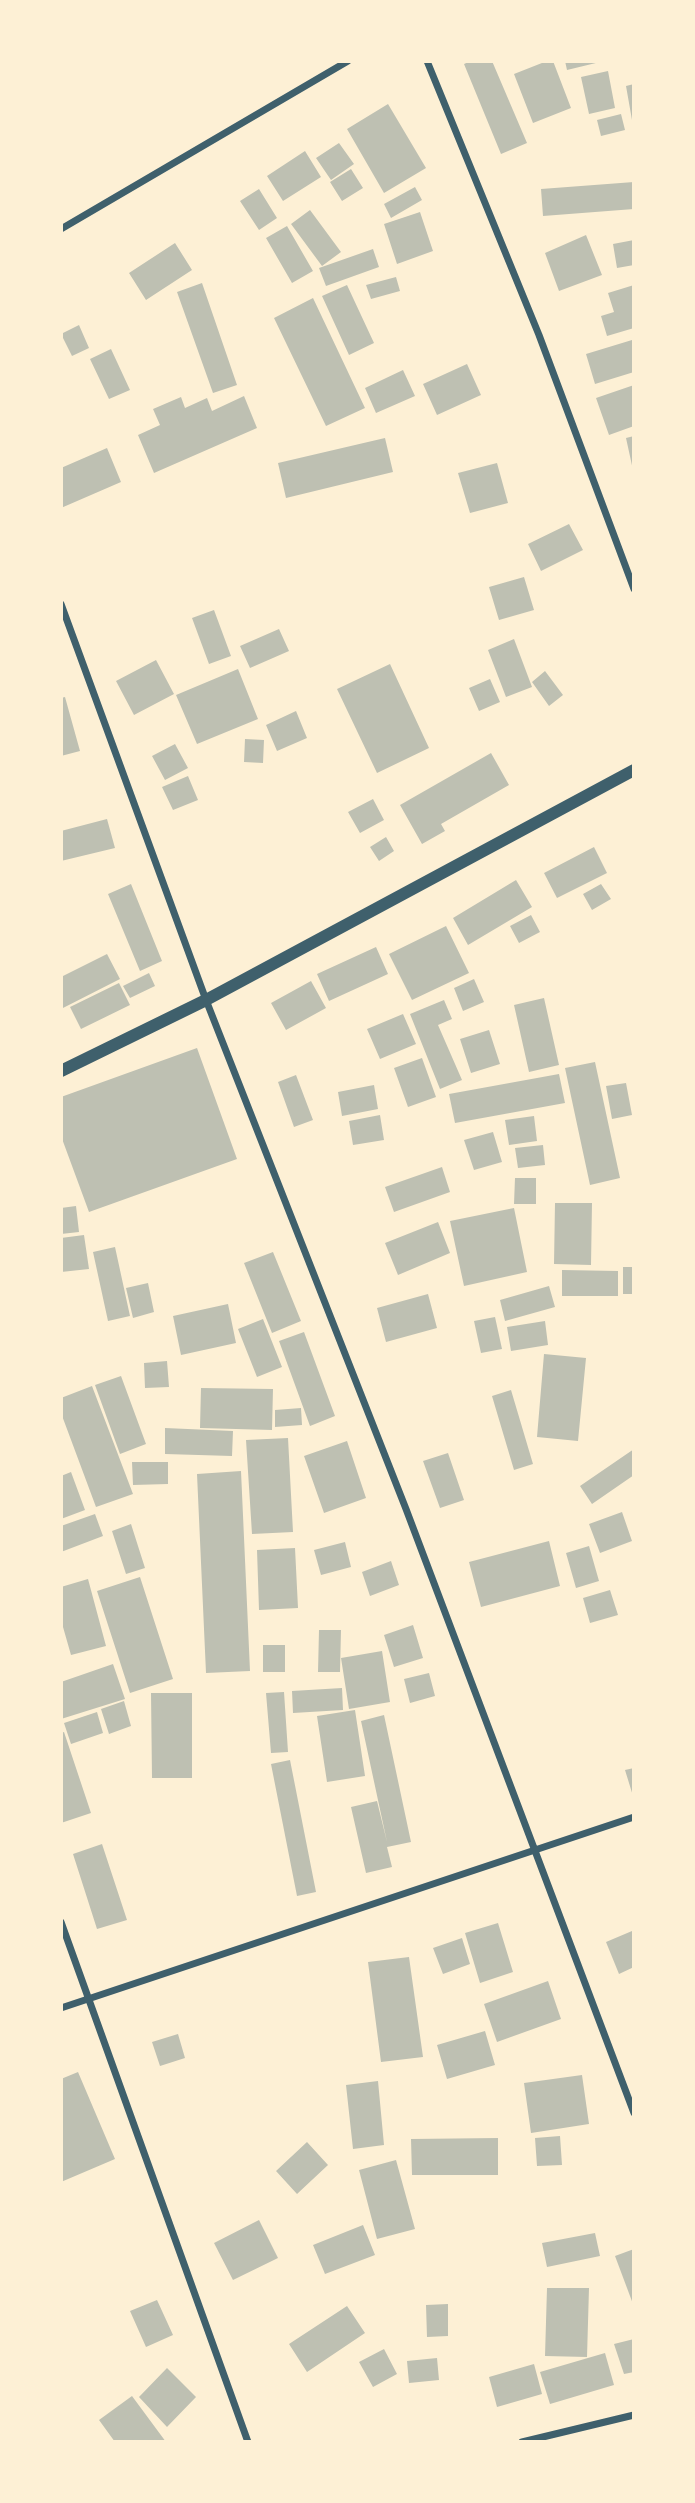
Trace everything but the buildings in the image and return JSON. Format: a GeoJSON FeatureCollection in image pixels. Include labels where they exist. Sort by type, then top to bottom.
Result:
{"type":"FeatureCollection","features":[{"type":"Feature","properties":{"kind":"street"},"geometry":{"type":"LineString","coordinates":[[61,229],[348,61]]}},
{"type":"Feature","properties":{"kind":"street"},"geometry":{"type":"LineString","coordinates":[[427,61],[539,335],[634,589]]}},
{"type":"Feature","properties":{"kind":"street"},"geometry":{"type":"LineString","coordinates":[[61,604],[206,1000],[405,1509],[634,2113]]}},
{"type":"Feature","properties":{"kind":"street"},"geometry":{"type":"LineString","coordinates":[[61,1071],[206,1000],[634,770]]}},
{"type":"Feature","properties":{"kind":"street"},"geometry":{"type":"LineString","coordinates":[[61,2008],[634,1817]]}},
{"type":"Feature","properties":{"kind":"street"},"geometry":{"type":"LineString","coordinates":[[61,1922],[248,2442]]}},
{"type":"Feature","properties":{"kind":"street"},"geometry":{"type":"LineString","coordinates":[[522,2442],[634,2415]]}}]}
